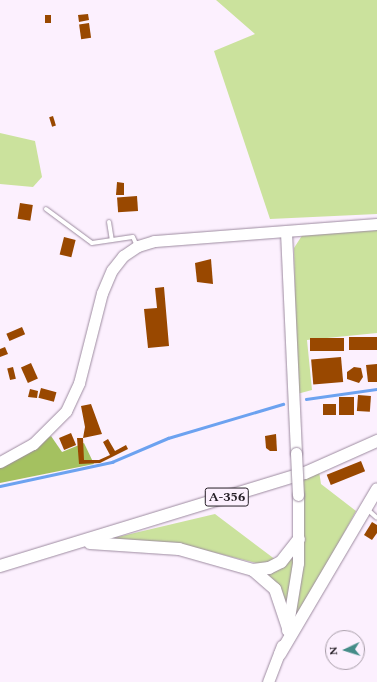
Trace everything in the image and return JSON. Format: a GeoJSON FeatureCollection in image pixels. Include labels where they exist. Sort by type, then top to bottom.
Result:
{"type":"FeatureCollection","features":[{"type":"Feature","properties":{"kind":"main road","name":"A-356"},"geometry":{"type":"LineString","coordinates":[[0,566],[305,473],[377,441]]}},
{"type":"Feature","properties":{"kind":"main road"},"geometry":{"type":"LineString","coordinates":[[280,654],[377,489]]}},
{"type":"Feature","properties":{"kind":"main road"},"geometry":{"type":"LineString","coordinates":[[74,544],[140,544],[179,549],[253,570],[269,568],[281,562],[299,539]]}},
{"type":"Feature","properties":{"kind":"main road"},"geometry":{"type":"LineString","coordinates":[[253,570],[275,589],[288,628]]}},
{"type":"Feature","properties":{"kind":"street"},"geometry":{"type":"LineString","coordinates":[[0,462],[33,444],[66,411],[79,383],[102,293],[123,256],[138,246],[154,241],[377,224]]}},
{"type":"Feature","properties":{"kind":"street"},"geometry":{"type":"LineString","coordinates":[[268,682],[280,654],[288,628],[296,585],[299,539],[286,232]]}},
{"type":"Feature","properties":{"kind":"lane"},"geometry":{"type":"LineString","coordinates":[[46,209],[92,243],[133,237],[138,246]]}},
{"type":"Feature","properties":{"kind":"lane"},"geometry":{"type":"LineString","coordinates":[[109,222],[112,240]]}},
{"type":"Feature","properties":{"kind":"lane"},"geometry":{"type":"LineString","coordinates":[[366,508],[377,518]]}},
{"type":"Feature","properties":{"kind":"green space"},"geometry":{"type":"Polygon","coordinates":[[[216,0],[377,0],[377,214],[270,219],[214,51],[255,34],[216,0]]]}},
{"type":"Feature","properties":{"kind":"green space"},"geometry":{"type":"Polygon","coordinates":[[[0,133],[35,141],[42,177],[33,187],[0,184],[0,133]]]}},
{"type":"Feature","properties":{"kind":"green space"},"geometry":{"type":"Polygon","coordinates":[[[377,230],[377,333],[307,340],[312,390],[297,394],[294,248],[303,234],[377,230]]]}},
{"type":"Feature","properties":{"kind":"green space"},"geometry":{"type":"Polygon","coordinates":[[[51,436],[62,452],[84,443],[94,464],[0,483],[0,465],[51,436]]]}},
{"type":"Feature","properties":{"kind":"green space"},"geometry":{"type":"Polygon","coordinates":[[[319,471],[321,484],[356,511],[294,625],[303,564],[301,478],[319,471]]]}},
{"type":"Feature","properties":{"kind":"green space"},"geometry":{"type":"Polygon","coordinates":[[[215,514],[276,560],[260,564],[176,543],[109,539],[215,514]]]}},
{"type":"Feature","properties":{"kind":"green space"},"geometry":{"type":"Polygon","coordinates":[[[295,554],[288,609],[263,572],[295,554]]]}},
{"type":"Feature","properties":{"kind":"building"},"geometry":{"type":"Polygon","coordinates":[[[88,14],[89,20],[79,22],[78,15],[88,14]]]}},
{"type":"Feature","properties":{"kind":"building"},"geometry":{"type":"Polygon","coordinates":[[[45,15],[51,15],[51,23],[45,23],[45,15]]]}},
{"type":"Feature","properties":{"kind":"building"},"geometry":{"type":"Polygon","coordinates":[[[89,23],[91,38],[81,39],[79,24],[89,23]]]}},
{"type":"Feature","properties":{"kind":"building"},"geometry":{"type":"Polygon","coordinates":[[[53,116],[56,126],[52,127],[49,117],[53,116]]]}},
{"type":"Feature","properties":{"kind":"building"},"geometry":{"type":"Polygon","coordinates":[[[117,182],[124,183],[124,195],[116,195],[117,182]]]}},
{"type":"Feature","properties":{"kind":"building"},"geometry":{"type":"Polygon","coordinates":[[[137,196],[138,211],[118,212],[117,197],[137,196]]]}},
{"type":"Feature","properties":{"kind":"building"},"geometry":{"type":"Polygon","coordinates":[[[20,203],[33,205],[30,221],[17,219],[20,203]]]}},
{"type":"Feature","properties":{"kind":"building"},"geometry":{"type":"Polygon","coordinates":[[[64,237],[76,240],[71,257],[60,254],[64,237]]]}},
{"type":"Feature","properties":{"kind":"building"},"geometry":{"type":"Polygon","coordinates":[[[211,259],[213,284],[197,282],[195,263],[211,259]]]}},
{"type":"Feature","properties":{"kind":"building"},"geometry":{"type":"Polygon","coordinates":[[[164,287],[169,346],[148,348],[144,309],[157,308],[155,288],[164,287]]]}},
{"type":"Feature","properties":{"kind":"building"},"geometry":{"type":"Polygon","coordinates":[[[22,327],[25,334],[9,341],[6,334],[22,327]]]}},
{"type":"Feature","properties":{"kind":"building"},"geometry":{"type":"Polygon","coordinates":[[[349,337],[377,337],[377,350],[349,350],[349,337]]]}},
{"type":"Feature","properties":{"kind":"building"},"geometry":{"type":"Polygon","coordinates":[[[310,338],[344,338],[344,351],[310,351],[310,338]]]}},
{"type":"Feature","properties":{"kind":"building"},"geometry":{"type":"Polygon","coordinates":[[[5,347],[8,354],[0,357],[0,349],[5,347]]]}},
{"type":"Feature","properties":{"kind":"building"},"geometry":{"type":"Polygon","coordinates":[[[341,357],[343,382],[313,385],[311,360],[341,357]]]}},
{"type":"Feature","properties":{"kind":"building"},"geometry":{"type":"Polygon","coordinates":[[[31,363],[38,379],[28,383],[21,367],[31,363]]]}},
{"type":"Feature","properties":{"kind":"building"},"geometry":{"type":"Polygon","coordinates":[[[377,364],[377,382],[368,382],[366,365],[377,364]]]}},
{"type":"Feature","properties":{"kind":"building"},"geometry":{"type":"Polygon","coordinates":[[[13,367],[16,379],[10,380],[7,368],[13,367]]]}},
{"type":"Feature","properties":{"kind":"building"},"geometry":{"type":"Polygon","coordinates":[[[354,367],[361,368],[363,377],[359,383],[347,379],[347,372],[354,367]]]}},
{"type":"Feature","properties":{"kind":"building"},"geometry":{"type":"Polygon","coordinates":[[[41,388],[56,392],[54,402],[38,398],[41,388]]]}},
{"type":"Feature","properties":{"kind":"building"},"geometry":{"type":"Polygon","coordinates":[[[30,389],[38,391],[37,398],[28,397],[30,389]]]}},
{"type":"Feature","properties":{"kind":"building"},"geometry":{"type":"Polygon","coordinates":[[[358,395],[371,396],[370,412],[357,411],[358,395]]]}},
{"type":"Feature","properties":{"kind":"building"},"geometry":{"type":"Polygon","coordinates":[[[339,397],[354,397],[354,415],[339,415],[339,397]]]}},
{"type":"Feature","properties":{"kind":"building"},"geometry":{"type":"Polygon","coordinates":[[[91,404],[102,434],[83,438],[85,427],[81,406],[91,404]]]}},
{"type":"Feature","properties":{"kind":"building"},"geometry":{"type":"Polygon","coordinates":[[[323,404],[336,404],[336,415],[323,415],[323,404]]]}},
{"type":"Feature","properties":{"kind":"building"},"geometry":{"type":"Polygon","coordinates":[[[71,433],[76,445],[64,450],[59,438],[71,433]]]}},
{"type":"Feature","properties":{"kind":"building"},"geometry":{"type":"Polygon","coordinates":[[[276,434],[277,451],[270,451],[266,448],[265,436],[276,434]]]}},
{"type":"Feature","properties":{"kind":"building"},"geometry":{"type":"Polygon","coordinates":[[[77,438],[83,438],[84,460],[99,460],[110,455],[103,442],[108,439],[115,451],[126,445],[128,449],[100,463],[79,464],[77,438]]]}},
{"type":"Feature","properties":{"kind":"building"},"geometry":{"type":"Polygon","coordinates":[[[361,461],[365,471],[331,485],[327,475],[361,461]]]}},
{"type":"Feature","properties":{"kind":"building"},"geometry":{"type":"Polygon","coordinates":[[[372,522],[377,525],[377,533],[372,540],[364,535],[372,522]]]}},
{"type":"Feature","properties":{"kind":"waterway"},"geometry":{"type":"LineString","coordinates":[[306,399],[377,389]]}},
{"type":"Feature","properties":{"kind":"waterway"},"geometry":{"type":"LineString","coordinates":[[0,486],[112,462],[168,438],[283,404]]}}]}
